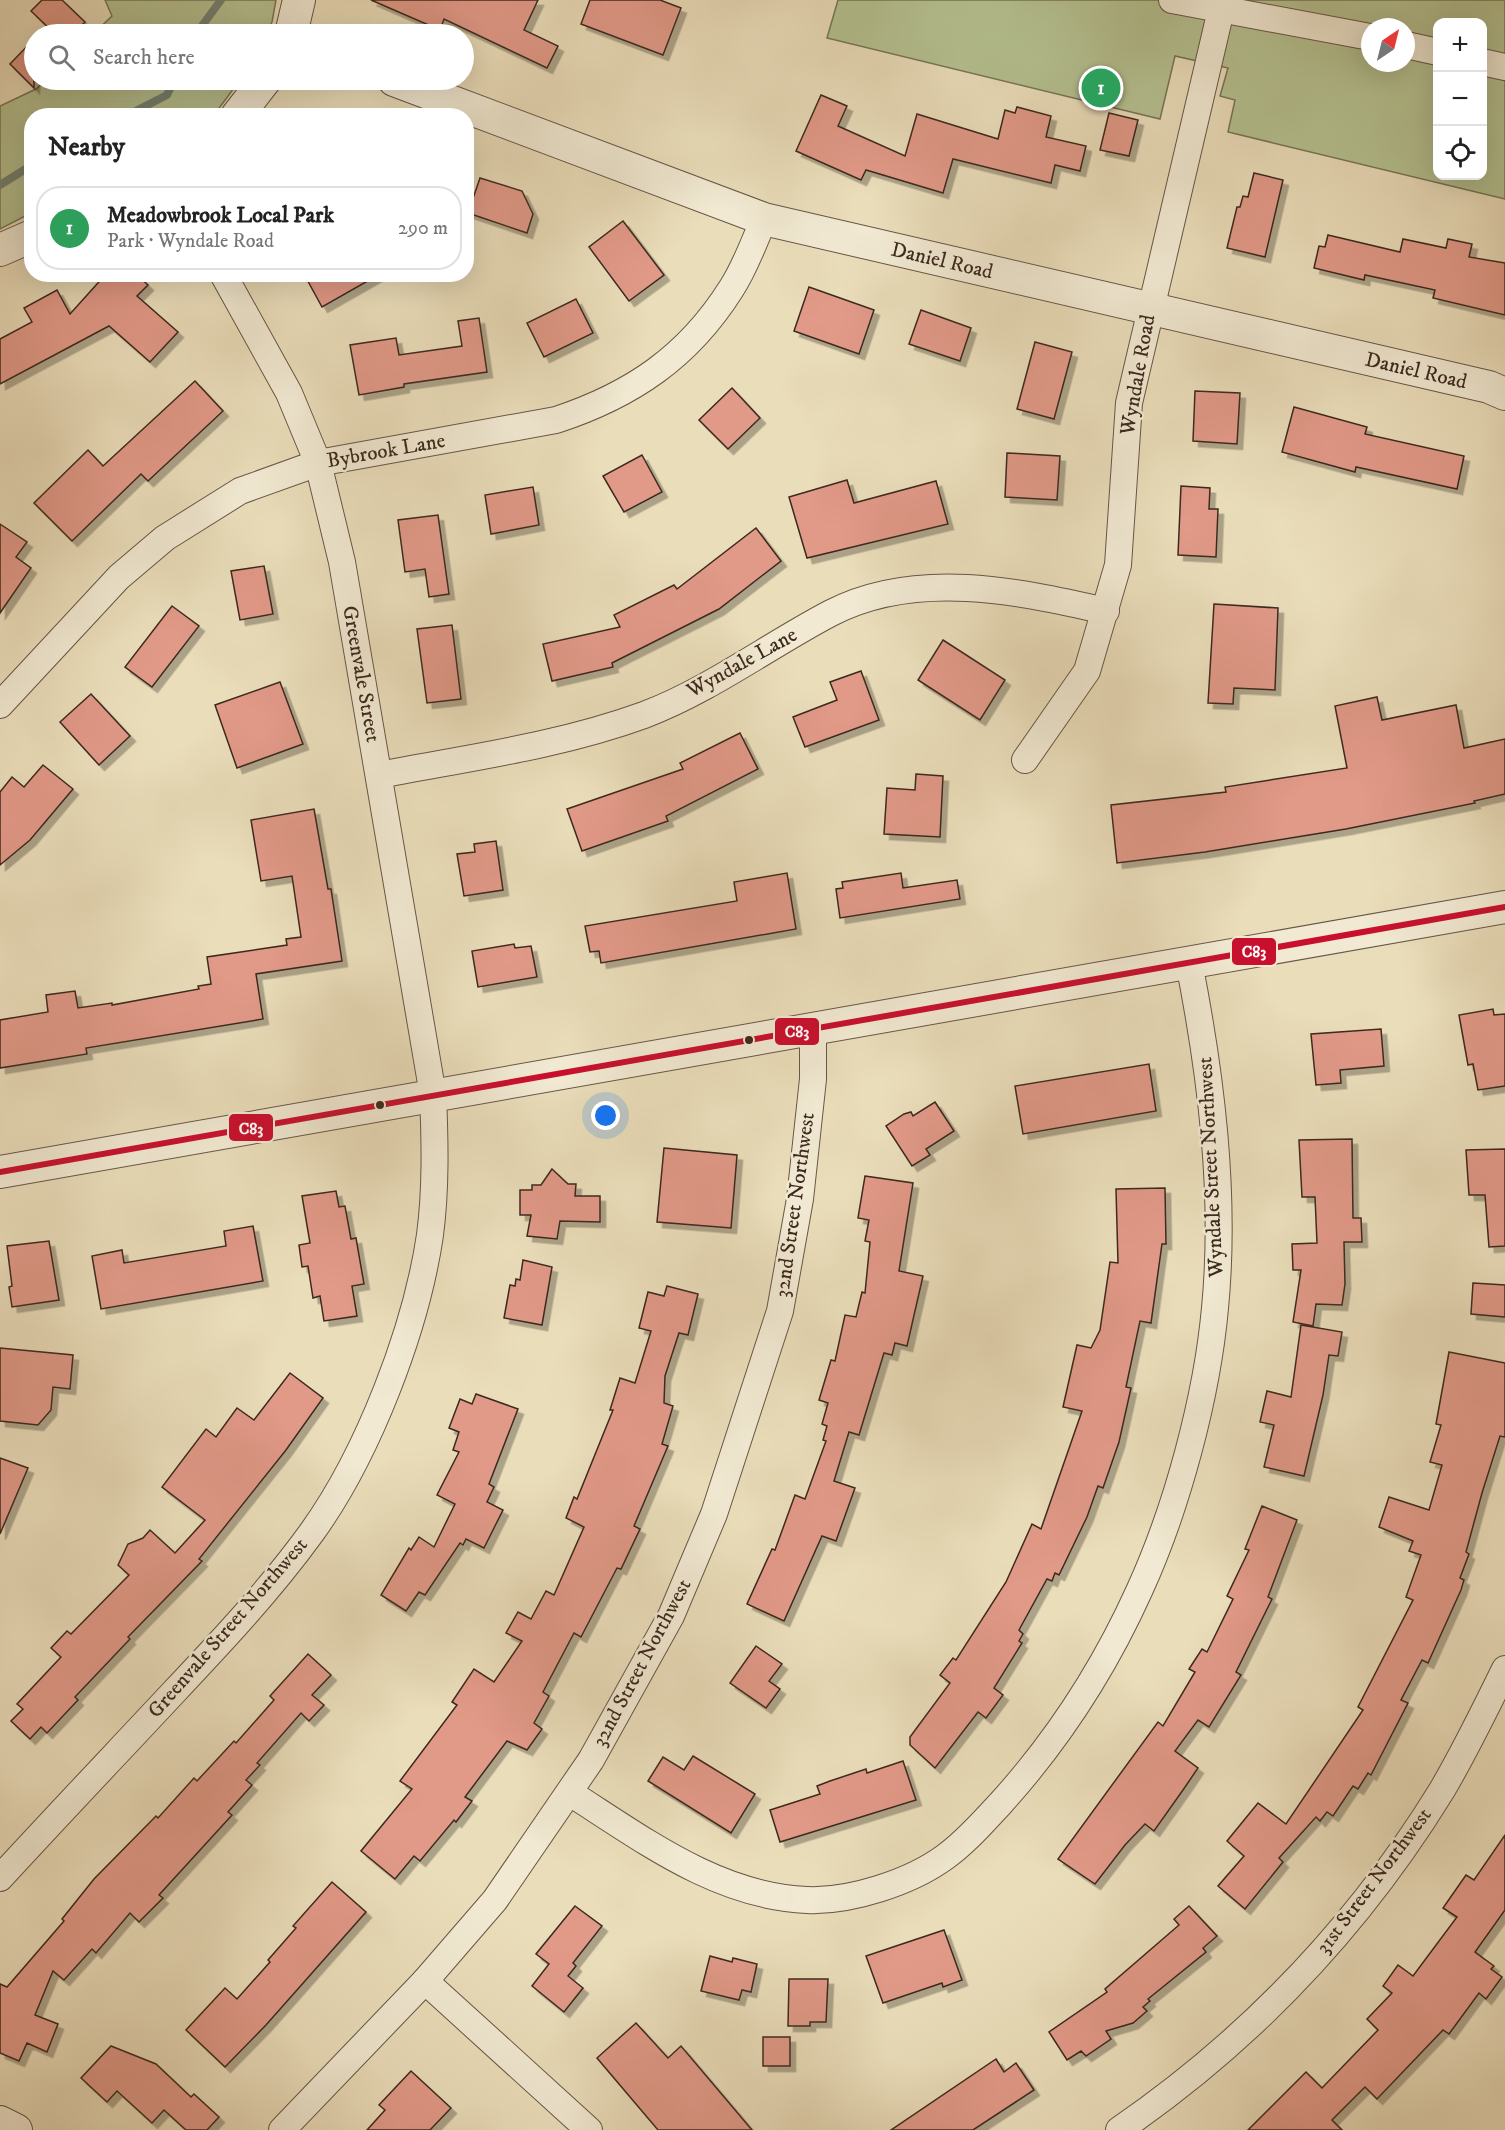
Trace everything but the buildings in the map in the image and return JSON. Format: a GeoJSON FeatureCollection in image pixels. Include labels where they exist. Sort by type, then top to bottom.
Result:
{"type":"FeatureCollection","features":[{"type":"Feature","properties":{"kind":"street"},"geometry":{"type":"LineString","coordinates":[[293,24],[299,0]]}},
{"type":"Feature","properties":{"kind":"street"},"geometry":{"type":"LineString","coordinates":[[1173,0],[1361,35]]}},
{"type":"Feature","properties":{"kind":"street","name":"Wyndale Road"},"geometry":{"type":"LineString","coordinates":[[1025,760],[1087,671],[1119,565],[1129,403],[1221,10]]}},
{"type":"Feature","properties":{"kind":"street"},"geometry":{"type":"LineString","coordinates":[[1415,47],[1433,51]]}},
{"type":"Feature","properties":{"kind":"street"},"geometry":{"type":"LineString","coordinates":[[1487,63],[1505,67]]}},
{"type":"Feature","properties":{"kind":"street"},"geometry":{"type":"LineString","coordinates":[[243,108],[257,90]]}},
{"type":"Feature","properties":{"kind":"street","name":"Daniel Road"},"geometry":{"type":"LineString","coordinates":[[421,90],[469,108]]}},
{"type":"Feature","properties":{"kind":"street","name":"Daniel Road"},"geometry":{"type":"LineString","coordinates":[[474,110],[764,219],[1489,387],[1505,394]]}},
{"type":"Feature","properties":{"kind":"street","name":"Bybrook Lane"},"geometry":{"type":"LineString","coordinates":[[0,705],[119,577],[165,538],[240,492],[318,463],[556,420],[592,408],[627,391],[664,364],[703,330],[733,287],[764,219]]}},
{"type":"Feature","properties":{"kind":"street"},"geometry":{"type":"LineString","coordinates":[[0,250],[24,240]]}},
{"type":"Feature","properties":{"kind":"street","name":"Greenvale Street"},"geometry":{"type":"LineString","coordinates":[[227,282],[289,393],[318,463],[342,562],[433,1095]]}},
{"type":"Feature","properties":{"kind":"street","name":"Wyndale Lane"},"geometry":{"type":"LineString","coordinates":[[379,775],[551,741],[645,714],[718,678],[832,612],[900,592],[946,588],[988,589],[1030,594],[1106,611]]}},
{"type":"Feature","properties":{"kind":"street"},"geometry":{"type":"LineString","coordinates":[[0,1172],[1505,906]]}},
{"type":"Feature","properties":{"kind":"street","name":"Wyndale Street Northwest"},"geometry":{"type":"LineString","coordinates":[[570,1793],[683,1864],[727,1885],[769,1896],[811,1900],[880,1888],[912,1876],[944,1858],[974,1832],[1046,1749],[1076,1706],[1140,1590],[1179,1478],[1199,1409],[1209,1360],[1219,1264],[1218,1213],[1204,1039],[1190,963]]}},
{"type":"Feature","properties":{"kind":"street","name":"32nd Street Northwest"},"geometry":{"type":"LineString","coordinates":[[282,2130],[425,1981],[495,1900],[570,1793],[670,1616],[714,1514],[780,1311],[791,1257],[808,1126],[813,1027]]}},
{"type":"Feature","properties":{"kind":"street","name":"Greenvale Street Northwest"},"geometry":{"type":"LineString","coordinates":[[0,1878],[241,1620],[313,1531],[337,1493],[360,1449],[388,1384],[423,1271],[433,1205],[435,1143],[433,1095]]}},
{"type":"Feature","properties":{"kind":"street","name":"31st Street Northwest"},"geometry":{"type":"LineString","coordinates":[[1119,2130],[1190,2078],[1250,2026],[1338,1935],[1394,1862],[1432,1805],[1460,1759],[1505,1669]]}},
{"type":"Feature","properties":{"kind":"street"},"geometry":{"type":"LineString","coordinates":[[425,1981],[589,2130]]}},
{"type":"Feature","properties":{"kind":"street"},"geometry":{"type":"LineString","coordinates":[[0,2122],[16,2130]]}},
{"type":"Feature","properties":{"kind":"green space"},"geometry":{"type":"Polygon","coordinates":[[[105,0],[276,0],[271,24],[104,24],[112,16],[105,0]]]}},
{"type":"Feature","properties":{"kind":"green space"},"geometry":{"type":"Polygon","coordinates":[[[838,0],[1505,0],[1505,199],[1228,132],[1235,100],[1220,96],[1228,68],[1175,56],[1160,119],[827,38],[838,0]]]}},
{"type":"Feature","properties":{"kind":"green space"},"geometry":{"type":"Polygon","coordinates":[[[34,90],[233,90],[219,108],[24,108],[24,217],[0,229],[0,106],[34,90]]]}},
{"type":"Feature","properties":{"kind":"waterway"},"geometry":{"type":"LineString","coordinates":[[203,24],[221,0]]}},
{"type":"Feature","properties":{"kind":"waterway"},"geometry":{"type":"LineString","coordinates":[[142,108],[167,95],[169,90]]}},
{"type":"Feature","properties":{"kind":"waterway"},"geometry":{"type":"LineString","coordinates":[[0,185],[24,170]]}},
{"type":"Feature","properties":{"kind":"transit line","name":"C83"},"geometry":{"type":"LineString","coordinates":[[0,1172],[1505,907]]}},
{"type":"Feature","properties":{"kind":"place","name":"Meadowbrook Local Park"},"geometry":{"type":"Point","coordinates":[1101,88]}}]}
